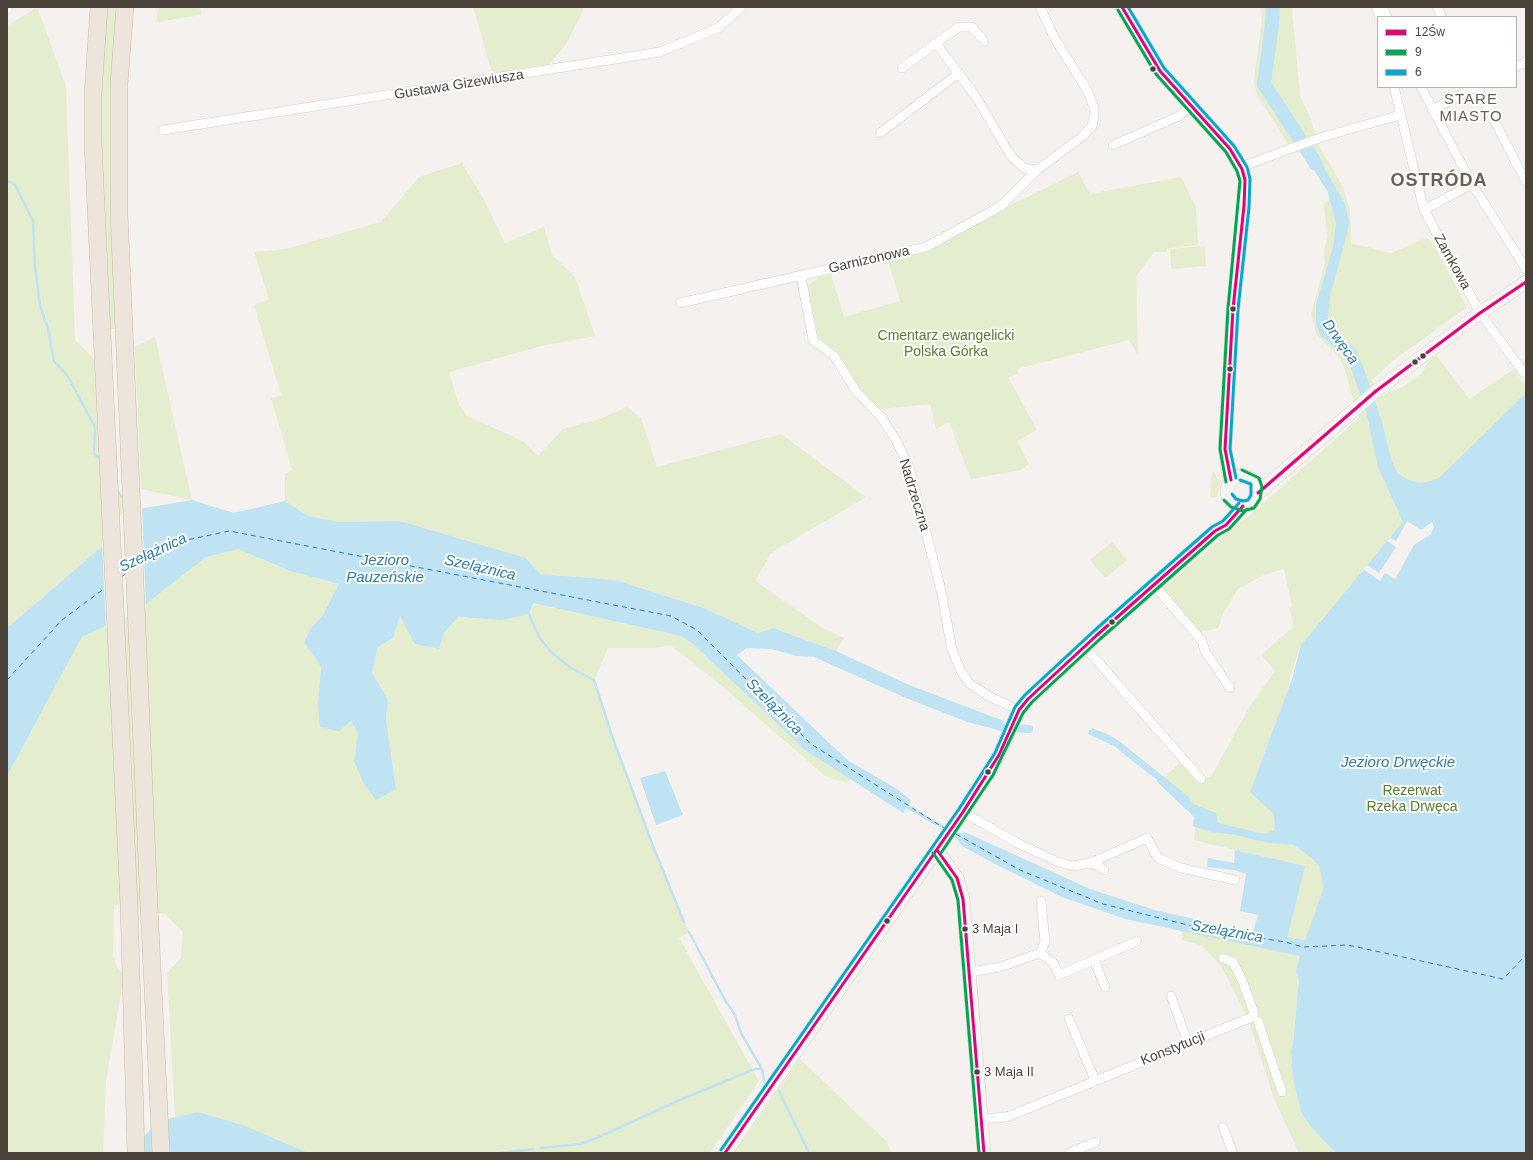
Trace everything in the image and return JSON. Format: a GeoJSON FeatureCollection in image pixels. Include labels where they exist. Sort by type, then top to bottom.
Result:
{"type":"FeatureCollection","features":[{"type":"Feature","properties":{"kind":"highway"},"geometry":{"type":"LineString","coordinates":[[99,7],[93,94],[93,129],[135,1076],[136,1153]]}},
{"type":"Feature","properties":{"kind":"highway"},"geometry":{"type":"LineString","coordinates":[[125,7],[119,83],[119,214],[161,1153]]}},
{"type":"Feature","properties":{"kind":"main road"},"geometry":{"type":"LineString","coordinates":[[1122,7],[1160,71],[1230,149],[1242,169],[1245,192],[1233,315],[1226,430],[1227,455],[1236,478]]}},
{"type":"Feature","properties":{"kind":"main road"},"geometry":{"type":"LineString","coordinates":[[1256,487],[1278,476],[1376,391],[1480,313],[1526,282]]}},
{"type":"Feature","properties":{"kind":"main road"},"geometry":{"type":"LineString","coordinates":[[725,1153],[962,814],[999,756],[1019,710],[1036,690],[1084,646],[1215,531],[1226,525],[1238,504],[1254,501],[1256,487],[1248,477],[1236,478]]}},
{"type":"Feature","properties":{"kind":"main road"},"geometry":{"type":"LineString","coordinates":[[1236,478],[1227,492],[1238,504]]}},
{"type":"Feature","properties":{"kind":"main road"},"geometry":{"type":"LineString","coordinates":[[940,846],[962,892],[970,972],[984,1153]]}},
{"type":"Feature","properties":{"kind":"street","name":"Gustawa Gizewiusza"},"geometry":{"type":"LineString","coordinates":[[163,130],[660,52],[718,28],[742,7]]}},
{"type":"Feature","properties":{"kind":"street","name":"Garnizonowa"},"geometry":{"type":"LineString","coordinates":[[680,303],[926,247],[1001,206],[1037,170],[1071,146],[1087,132],[1092,126],[1094,118],[1094,107],[1084,84],[1054,36],[1040,7]]}},
{"type":"Feature","properties":{"kind":"street"},"geometry":{"type":"LineString","coordinates":[[1382,7],[1386,16]]}},
{"type":"Feature","properties":{"kind":"street"},"geometry":{"type":"LineString","coordinates":[[1437,7],[1442,16]]}},
{"type":"Feature","properties":{"kind":"street"},"geometry":{"type":"LineString","coordinates":[[902,68],[959,27],[972,27],[984,41]]}},
{"type":"Feature","properties":{"kind":"street"},"geometry":{"type":"LineString","coordinates":[[936,43],[959,73],[1011,156],[1024,168],[1037,170]]}},
{"type":"Feature","properties":{"kind":"street"},"geometry":{"type":"LineString","coordinates":[[1517,66],[1526,62]]}},
{"type":"Feature","properties":{"kind":"street"},"geometry":{"type":"LineString","coordinates":[[880,133],[959,73]]}},
{"type":"Feature","properties":{"kind":"street","name":"Zamkowa"},"geometry":{"type":"LineString","coordinates":[[1394,88],[1424,210],[1480,313],[1524,373]]}},
{"type":"Feature","properties":{"kind":"street"},"geometry":{"type":"LineString","coordinates":[[1421,88],[1472,184],[1526,269]]}},
{"type":"Feature","properties":{"kind":"street"},"geometry":{"type":"LineString","coordinates":[[1432,110],[1474,88]]}},
{"type":"Feature","properties":{"kind":"street"},"geometry":{"type":"LineString","coordinates":[[1477,88],[1526,182]]}},
{"type":"Feature","properties":{"kind":"street"},"geometry":{"type":"LineString","coordinates":[[1112,145],[1179,116],[1190,106]]}},
{"type":"Feature","properties":{"kind":"street"},"geometry":{"type":"LineString","coordinates":[[1242,169],[1249,164],[1296,146],[1400,115]]}},
{"type":"Feature","properties":{"kind":"street"},"geometry":{"type":"LineString","coordinates":[[1424,210],[1472,184]]}},
{"type":"Feature","properties":{"kind":"street","name":"Nadrzeczna"},"geometry":{"type":"LineString","coordinates":[[801,276],[813,340],[834,356],[856,391],[881,417],[896,440],[909,468],[940,590],[952,650],[961,671],[970,683],[985,693],[1019,710]]}},
{"type":"Feature","properties":{"kind":"street"},"geometry":{"type":"LineString","coordinates":[[1154,585],[1202,641],[1205,651],[1230,688]]}},
{"type":"Feature","properties":{"kind":"street"},"geometry":{"type":"LineString","coordinates":[[1084,646],[1201,779]]}},
{"type":"Feature","properties":{"kind":"street"},"geometry":{"type":"LineString","coordinates":[[962,814],[1017,843],[1067,866],[1090,863],[1147,838],[1158,858],[1181,868],[1235,880]]}},
{"type":"Feature","properties":{"kind":"street"},"geometry":{"type":"LineString","coordinates":[[1090,863],[1100,866],[1104,870]]}},
{"type":"Feature","properties":{"kind":"street"},"geometry":{"type":"LineString","coordinates":[[970,972],[1000,967],[1040,953],[1045,942],[1040,901]]}},
{"type":"Feature","properties":{"kind":"street"},"geometry":{"type":"LineString","coordinates":[[1040,953],[1053,963],[1059,975],[1137,941]]}},
{"type":"Feature","properties":{"kind":"street"},"geometry":{"type":"LineString","coordinates":[[1223,958],[1233,962],[1242,980],[1282,1092]]}},
{"type":"Feature","properties":{"kind":"street"},"geometry":{"type":"LineString","coordinates":[[1094,960],[1106,987]]}},
{"type":"Feature","properties":{"kind":"street"},"geometry":{"type":"LineString","coordinates":[[1171,996],[1188,1043]]}},
{"type":"Feature","properties":{"kind":"street","name":"Konstytucji"},"geometry":{"type":"LineString","coordinates":[[981,1119],[1007,1116],[1255,1017]]}},
{"type":"Feature","properties":{"kind":"street"},"geometry":{"type":"LineString","coordinates":[[1069,1019],[1095,1080]]}},
{"type":"Feature","properties":{"kind":"street"},"geometry":{"type":"LineString","coordinates":[[1223,1127],[1233,1153]]}},
{"type":"Feature","properties":{"kind":"street"},"geometry":{"type":"LineString","coordinates":[[1069,1153],[1096,1142]]}},
{"type":"Feature","properties":{"kind":"green space"},"geometry":{"type":"Polygon","coordinates":[[[37,7],[66,86],[75,340],[94,359],[99,457],[104,462],[108,481],[134,509],[107,542],[7,628],[7,26],[37,7]]]}},
{"type":"Feature","properties":{"kind":"green space"},"geometry":{"type":"Polygon","coordinates":[[[104,7],[120,7],[119,329],[108,329],[98,112],[104,7]]]}},
{"type":"Feature","properties":{"kind":"green space"},"geometry":{"type":"Polygon","coordinates":[[[159,7],[200,7],[201,15],[156,22],[159,7]]]}},
{"type":"Feature","properties":{"kind":"green space"},"geometry":{"type":"Polygon","coordinates":[[[473,7],[585,7],[565,46],[542,72],[494,79],[473,7]]]}},
{"type":"Feature","properties":{"kind":"green space","name":"Jezioro Drwęckie"},"geometry":{"type":"Polygon","coordinates":[[[1260,7],[1292,7],[1300,96],[1311,119],[1316,140],[1343,187],[1350,211],[1351,243],[1391,253],[1426,238],[1431,240],[1467,307],[1394,360],[1372,380],[1382,397],[1389,392],[1403,387],[1423,372],[1427,363],[1436,355],[1469,399],[1514,369],[1524,384],[1526,382],[1526,1153],[1299,960],[1296,971],[1299,980],[1293,1044],[1291,1051],[1293,1078],[1311,1127],[1336,1153],[1299,1153],[1275,1101],[1248,1019],[1222,967],[1201,945],[1182,940],[1182,924],[1285,942],[1289,863],[1194,840],[1197,815],[1161,780],[1183,760],[1201,779],[1211,777],[1250,706],[1275,671],[1261,655],[1294,626],[1289,609],[1292,606],[1284,569],[1264,575],[1238,589],[1224,611],[1218,628],[1195,633],[1159,591],[1257,509],[1359,418],[1343,364],[1337,355],[1317,335],[1311,314],[1325,263],[1324,254],[1327,236],[1324,203],[1329,201],[1328,192],[1301,150],[1294,153],[1256,93],[1254,80],[1262,20],[1260,7]],[[1373,558],[1301,645],[1291,673],[1287,693],[1250,792],[1373,558]]]}},
{"type":"Feature","properties":{"kind":"green space"},"geometry":{"type":"Polygon","coordinates":[[[462,163],[485,202],[505,243],[544,227],[552,255],[575,277],[595,336],[541,346],[449,372],[459,405],[467,416],[523,441],[538,456],[563,429],[600,419],[627,407],[641,418],[657,467],[781,434],[866,497],[771,553],[755,581],[823,628],[844,638],[836,651],[773,628],[758,633],[704,608],[615,580],[540,574],[526,558],[400,521],[339,522],[308,516],[285,501],[285,474],[292,470],[271,398],[281,395],[254,305],[269,299],[254,252],[286,249],[381,222],[419,177],[462,163]]]}},
{"type":"Feature","properties":{"kind":"green space","name":"Cmentarz ewangelicki Polska Górka"},"geometry":{"type":"Polygon","coordinates":[[[1078,172],[1090,194],[1181,177],[1196,207],[1198,245],[1167,248],[1166,252],[1154,252],[1136,277],[1138,355],[1129,340],[1017,369],[1018,374],[1008,377],[1037,430],[1017,441],[1029,464],[1021,470],[971,479],[949,422],[936,429],[930,404],[880,409],[859,388],[837,352],[818,337],[808,286],[819,277],[831,275],[844,317],[900,301],[888,260],[1003,209],[1078,172]]]}},
{"type":"Feature","properties":{"kind":"green space"},"geometry":{"type":"Polygon","coordinates":[[[1205,246],[1206,266],[1171,269],[1170,249],[1205,246]]]}},
{"type":"Feature","properties":{"kind":"green space"},"geometry":{"type":"Polygon","coordinates":[[[155,337],[192,500],[141,489],[135,347],[155,337]]]}},
{"type":"Feature","properties":{"kind":"green space"},"geometry":{"type":"Polygon","coordinates":[[[1212,472],[1215,472],[1217,479],[1221,480],[1216,498],[1210,497],[1212,472]]]}},
{"type":"Feature","properties":{"kind":"green space"},"geometry":{"type":"Polygon","coordinates":[[[1112,542],[1127,560],[1105,578],[1090,560],[1112,542]]]}},
{"type":"Feature","properties":{"kind":"green space"},"geometry":{"type":"Polygon","coordinates":[[[238,549],[290,571],[339,584],[323,615],[311,628],[304,642],[321,667],[318,702],[351,721],[358,732],[354,761],[396,789],[386,718],[388,699],[372,673],[378,647],[393,638],[400,616],[444,633],[458,617],[501,620],[532,603],[682,636],[693,644],[805,750],[852,780],[844,783],[825,776],[715,680],[670,645],[654,648],[608,648],[594,680],[612,736],[653,846],[689,932],[679,938],[759,1081],[710,1153],[177,1153],[167,973],[181,958],[183,932],[165,914],[114,905],[113,956],[117,967],[124,976],[106,1081],[103,1153],[7,1153],[7,776],[82,637],[140,609],[206,557],[238,549]]]}},
{"type":"Feature","properties":{"kind":"green space"},"geometry":{"type":"Polygon","coordinates":[[[800,1059],[887,1142],[891,1153],[734,1153],[800,1059]]]}},
{"type":"Feature","properties":{"kind":"water","name":"Jezioro Drwęckie"},"geometry":{"type":"Polygon","coordinates":[[[1312,147],[1345,204],[1349,221],[1347,234],[1330,296],[1328,318],[1331,327],[1356,350],[1382,422],[1391,459],[1397,473],[1408,480],[1420,483],[1431,481],[1440,477],[1526,393],[1526,1153],[1336,1153],[1311,1127],[1301,1112],[1293,1078],[1291,1051],[1293,1044],[1299,980],[1296,971],[1300,956],[1125,919],[1062,897],[995,864],[962,846],[955,836],[906,808],[903,813],[805,750],[693,644],[681,636],[533,603],[529,614],[501,620],[458,617],[444,633],[439,649],[415,644],[400,616],[393,638],[378,647],[372,673],[388,699],[386,718],[396,789],[376,800],[364,784],[354,761],[358,733],[351,721],[339,731],[320,727],[318,702],[321,667],[304,642],[311,628],[323,615],[339,584],[290,571],[238,549],[206,557],[140,609],[82,637],[7,776],[7,628],[107,542],[127,511],[192,500],[234,513],[285,501],[308,516],[339,522],[400,521],[526,558],[540,574],[615,580],[704,608],[758,633],[773,628],[836,651],[909,685],[1004,721],[999,730],[967,722],[906,698],[814,657],[797,656],[771,649],[746,648],[737,655],[849,761],[897,789],[911,800],[908,804],[911,807],[957,833],[967,833],[1090,889],[1158,911],[1253,932],[1258,915],[1240,911],[1246,874],[1234,870],[1207,867],[1208,858],[1234,863],[1235,850],[1305,866],[1287,938],[1305,940],[1324,887],[1319,866],[1314,860],[1294,845],[1269,843],[1236,835],[1210,832],[1193,826],[1194,817],[1188,810],[1191,806],[1173,790],[1149,774],[1114,746],[1088,734],[1089,730],[1092,730],[1092,728],[1118,740],[1190,798],[1193,804],[1216,813],[1218,823],[1265,834],[1275,830],[1274,814],[1250,792],[1292,679],[1301,645],[1403,522],[1378,467],[1366,410],[1347,358],[1321,336],[1316,324],[1316,304],[1333,247],[1336,224],[1328,192],[1301,150],[1312,147]]]}},
{"type":"Feature","properties":{"kind":"water"},"geometry":{"type":"Polygon","coordinates":[[[665,771],[683,815],[656,825],[640,778],[665,771]]]}},
{"type":"Feature","properties":{"kind":"water"},"geometry":{"type":"Polygon","coordinates":[[[198,1112],[245,1126],[308,1153],[144,1153],[141,1139],[156,1124],[171,1118],[198,1112]]]}},
{"type":"Feature","properties":{"kind":"pier"},"geometry":{"type":"Polygon","coordinates":[[[142,506],[146,607],[106,628],[102,543],[125,509],[142,506]]]}},
{"type":"Feature","properties":{"kind":"pier"},"geometry":{"type":"Polygon","coordinates":[[[1407,521],[1421,530],[1432,522],[1434,527],[1431,534],[1414,545],[1395,579],[1385,573],[1380,581],[1363,569],[1367,565],[1379,573],[1396,547],[1387,541],[1390,538],[1396,541],[1407,521]]]}},
{"type":"Feature","properties":{"kind":"waterway","name":"Drwęca"},"geometry":{"type":"LineString","coordinates":[[1273,7],[1264,84],[1316,164]]}},
{"type":"Feature","properties":{"kind":"waterway"},"geometry":{"type":"LineString","coordinates":[[7,180],[15,185],[33,221],[35,267],[40,306],[48,329],[54,361],[67,375],[95,427],[94,454],[101,459]]}},
{"type":"Feature","properties":{"kind":"waterway"},"geometry":{"type":"LineString","coordinates":[[117,491],[124,499]]}},
{"type":"Feature","properties":{"kind":"waterway"},"geometry":{"type":"LineString","coordinates":[[529,614],[539,637],[551,652],[571,668],[594,680],[612,736],[653,846],[684,922]]}},
{"type":"Feature","properties":{"kind":"waterway"},"geometry":{"type":"LineString","coordinates":[[990,723],[1000,727],[1029,729]]}},
{"type":"Feature","properties":{"kind":"waterway"},"geometry":{"type":"LineString","coordinates":[[1161,780],[1198,815]]}},
{"type":"Feature","properties":{"kind":"waterway"},"geometry":{"type":"LineString","coordinates":[[689,932],[725,1000],[735,1015],[741,1033],[762,1069],[764,1081]]}},
{"type":"Feature","properties":{"kind":"waterway"},"geometry":{"type":"LineString","coordinates":[[541,1148],[580,1144],[597,1138],[673,1103],[755,1069],[762,1069]]}},
{"type":"Feature","properties":{"kind":"waterway"},"geometry":{"type":"LineString","coordinates":[[779,1091],[809,1153]]}},
{"type":"Feature","properties":{"kind":"waterway"},"geometry":{"type":"LineString","coordinates":[[499,1153],[533,1149]]}},
{"type":"Feature","properties":{"kind":"ferry route"},"geometry":{"type":"LineString","coordinates":[[141,564],[187,540],[229,531],[671,616],[697,630],[811,744],[944,828]]}},
{"type":"Feature","properties":{"kind":"ferry route"},"geometry":{"type":"LineString","coordinates":[[121,577],[127,573]]}},
{"type":"Feature","properties":{"kind":"ferry route"},"geometry":{"type":"LineString","coordinates":[[7,680],[62,620],[105,588]]}},
{"type":"Feature","properties":{"kind":"ferry route"},"geometry":{"type":"LineString","coordinates":[[956,834],[1020,870],[1103,904],[1200,928],[1285,942],[1303,947],[1348,945],[1503,979],[1526,955]]}},
{"type":"Feature","properties":{"kind":"transit line","name":"12Św"},"geometry":{"type":"LineString","coordinates":[[1122,7],[1160,71],[1230,149],[1242,169],[1245,180],[1244,206],[1233,309],[1225,449],[1231,480]]}},
{"type":"Feature","properties":{"kind":"transit line","name":"6"},"geometry":{"type":"LineString","coordinates":[[1128,7],[1164,68],[1234,146],[1247,167],[1250,179],[1249,207],[1238,309],[1230,449],[1236,478]]}},
{"type":"Feature","properties":{"kind":"transit line","name":"9"},"geometry":{"type":"LineString","coordinates":[[1118,10],[1156,74],[1226,152],[1237,171],[1240,181],[1228,309],[1220,449],[1226,482]]}},
{"type":"Feature","properties":{"kind":"transit line","name":"12Św"},"geometry":{"type":"LineString","coordinates":[[1258,493],[1376,391],[1480,313],[1526,282]]}},
{"type":"Feature","properties":{"kind":"transit line","name":"9"},"geometry":{"type":"LineString","coordinates":[[1224,500],[1231,507],[1243,511],[1254,508],[1260,499],[1262,487],[1259,478],[1242,470]]}},
{"type":"Feature","properties":{"kind":"transit line","name":"6"},"geometry":{"type":"LineString","coordinates":[[1232,494],[1236,499],[1243,501],[1248,500],[1251,495],[1251,484],[1240,480]]}},
{"type":"Feature","properties":{"kind":"transit line","name":"6"},"geometry":{"type":"LineString","coordinates":[[721,1150],[959,809],[995,753],[1015,707],[1025,695],[1094,631],[1212,527],[1223,521],[1239,503]]}},
{"type":"Feature","properties":{"kind":"transit line","name":"12Św"},"geometry":{"type":"LineString","coordinates":[[725,1153],[963,812],[999,755],[1019,710],[1028,699],[1097,635],[1215,531],[1226,525],[1243,506]]}},
{"type":"Feature","properties":{"kind":"transit line","name":"9"},"geometry":{"type":"LineString","coordinates":[[941,853],[993,775],[1023,713],[1032,702],[1100,639],[1218,535],[1229,529],[1247,509]]}},
{"type":"Feature","properties":{"kind":"transit line","name":"12Św"},"geometry":{"type":"LineString","coordinates":[[937,850],[957,878],[963,899],[984,1153]]}},
{"type":"Feature","properties":{"kind":"transit line","name":"9"},"geometry":{"type":"LineString","coordinates":[[933,853],[952,880],[958,900],[979,1153]]}},
{"type":"Feature","properties":{"kind":"place","name":"3 Maja I"},"geometry":{"type":"Point","coordinates":[965,929]}},
{"type":"Feature","properties":{"kind":"place","name":"3 Maja II"},"geometry":{"type":"Point","coordinates":[977,1072]}},
{"type":"Feature","properties":{"kind":"district","name":"STARE MIASTO"},"geometry":{"type":"Point","coordinates":[1471,108]}},
{"type":"Feature","properties":{"kind":"district","name":"OSTRÓDA"},"geometry":{"type":"Point","coordinates":[1439,181]}},
{"type":"Feature","properties":{"kind":"water label","name":"Szelążnica"},"geometry":{"type":"Point","coordinates":[153,553]}},
{"type":"Feature","properties":{"kind":"water label","name":"Szelążnica"},"geometry":{"type":"Point","coordinates":[480,568]}},
{"type":"Feature","properties":{"kind":"water label","name":"Jezioro Pauzeńskie"},"geometry":{"type":"Point","coordinates":[385,570]}},
{"type":"Feature","properties":{"kind":"water label","name":"Szelążnica"},"geometry":{"type":"Point","coordinates":[774,707]}},
{"type":"Feature","properties":{"kind":"water label","name":"Szelążnica"},"geometry":{"type":"Point","coordinates":[1227,932]}},
{"type":"Feature","properties":{"kind":"park label","name":"Rezerwat Rzeka Drwęca"},"geometry":{"type":"Point","coordinates":[1412,800]}}]}
